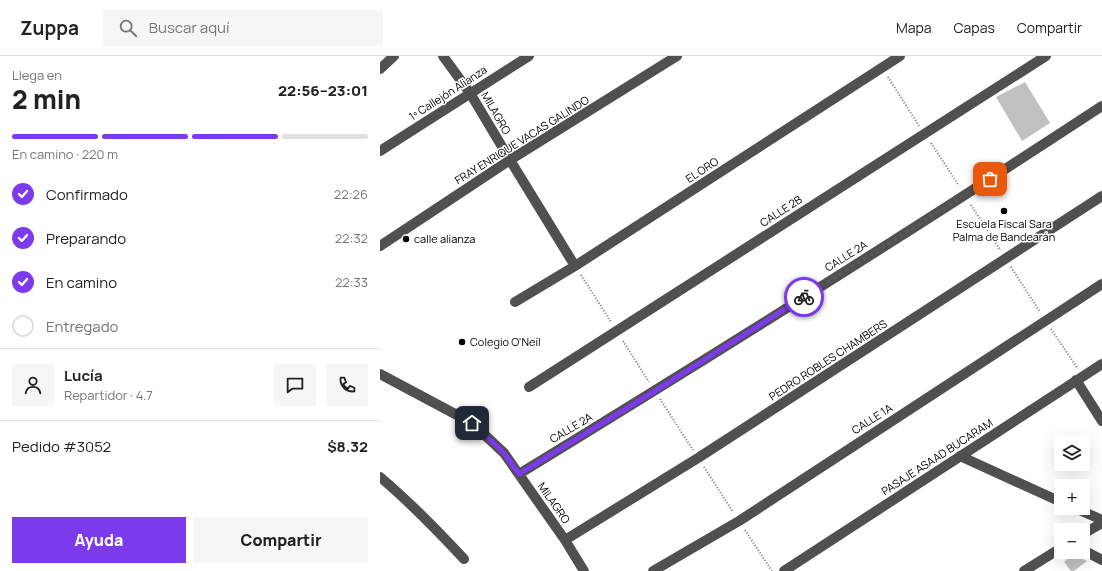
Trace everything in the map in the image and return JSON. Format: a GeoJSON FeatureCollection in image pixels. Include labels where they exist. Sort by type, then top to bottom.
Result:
{"type":"FeatureCollection","features":[{"type":"Feature","properties":{"kind":"street"},"geometry":{"type":"LineString","coordinates":[[380,69],[394,56]]}},
{"type":"Feature","properties":{"kind":"street","name":"MILAGRO"},"geometry":{"type":"LineString","coordinates":[[443,56],[470,93],[575,266]]}},
{"type":"Feature","properties":{"kind":"street","name":"1º Callejón Alianza"},"geometry":{"type":"LineString","coordinates":[[380,151],[529,56]]}},
{"type":"Feature","properties":{"kind":"street","name":"FRAY ENRIQUE VACAS GALINDO"},"geometry":{"type":"LineString","coordinates":[[380,246],[510,160],[677,56]]}},
{"type":"Feature","properties":{"kind":"street","name":"EL ORO"},"geometry":{"type":"LineString","coordinates":[[515,302],[575,266],[900,56]]}},
{"type":"Feature","properties":{"kind":"street","name":"CALLE 2B"},"geometry":{"type":"LineString","coordinates":[[529,387],[1046,56]]}},
{"type":"Feature","properties":{"kind":"street","name":"CALLE 2A"},"geometry":{"type":"LineString","coordinates":[[519,474],[655,391],[965,196],[1102,106]]}},
{"type":"Feature","properties":{"kind":"street","name":"PEDRO ROBLES CHAMBERS"},"geometry":{"type":"LineString","coordinates":[[565,540],[698,458],[1102,196]]}},
{"type":"Feature","properties":{"kind":"street","name":"CALLE 1A"},"geometry":{"type":"LineString","coordinates":[[654,571],[739,521],[1102,284]]}},
{"type":"Feature","properties":{"kind":"street","name":"PASAJE ASAAD BUCARAM"},"geometry":{"type":"LineString","coordinates":[[784,571],[1102,364]]}},
{"type":"Feature","properties":{"kind":"street","name":"MILAGRO"},"geometry":{"type":"LineString","coordinates":[[380,374],[472,423],[504,453],[565,540],[584,571]]}},
{"type":"Feature","properties":{"kind":"street"},"geometry":{"type":"LineString","coordinates":[[1079,378],[1102,421]]}},
{"type":"Feature","properties":{"kind":"street"},"geometry":{"type":"LineString","coordinates":[[960,456],[1054,499]]}},
{"type":"Feature","properties":{"kind":"street"},"geometry":{"type":"LineString","coordinates":[[380,477],[434,527],[464,559]]}},
{"type":"Feature","properties":{"kind":"street"},"geometry":{"type":"LineString","coordinates":[[1088,515],[1102,522]]}},
{"type":"Feature","properties":{"kind":"street"},"geometry":{"type":"LineString","coordinates":[[1090,530],[1102,522]]}},
{"type":"Feature","properties":{"kind":"street"},"geometry":{"type":"LineString","coordinates":[[1024,571],[1054,552]]}},
{"type":"Feature","properties":{"kind":"street"},"geometry":{"type":"LineString","coordinates":[[1090,554],[1102,560]]}},
{"type":"Feature","properties":{"kind":"path"},"geometry":{"type":"LineString","coordinates":[[882,67],[1046,320],[1079,378]]}},
{"type":"Feature","properties":{"kind":"path"},"geometry":{"type":"LineString","coordinates":[[575,266],[772,571]]}},
{"type":"Feature","properties":{"kind":"building"},"geometry":{"type":"Polygon","coordinates":[[[1025,82],[1050,123],[1022,141],[996,97],[1025,82]]]}},
{"type":"Feature","properties":{"kind":"building"},"geometry":{"type":"Polygon","coordinates":[[[1068,559],[1083,559],[1087,561],[1074,571],[1071,571],[1064,562],[1068,559]]]}},
{"type":"Feature","properties":{"kind":"way so far"},"geometry":{"type":"LineString","coordinates":[[804,297],[990,179]]}},
{"type":"Feature","properties":{"kind":"place","name":"Escuela Fiscal Sara Palma de Bandearán"},"geometry":{"type":"Point","coordinates":[1004,211]}},
{"type":"Feature","properties":{"kind":"place","name":"calle alianza"},"geometry":{"type":"Point","coordinates":[406,239]}},
{"type":"Feature","properties":{"kind":"place","name":"Colegio O'Neil"},"geometry":{"type":"Point","coordinates":[462,342]}},
{"type":"Feature","properties":{"kind":"route"},"geometry":{"type":"LineString","coordinates":[[472,423],[504,453],[519,474],[655,391],[804,297]]}}]}
